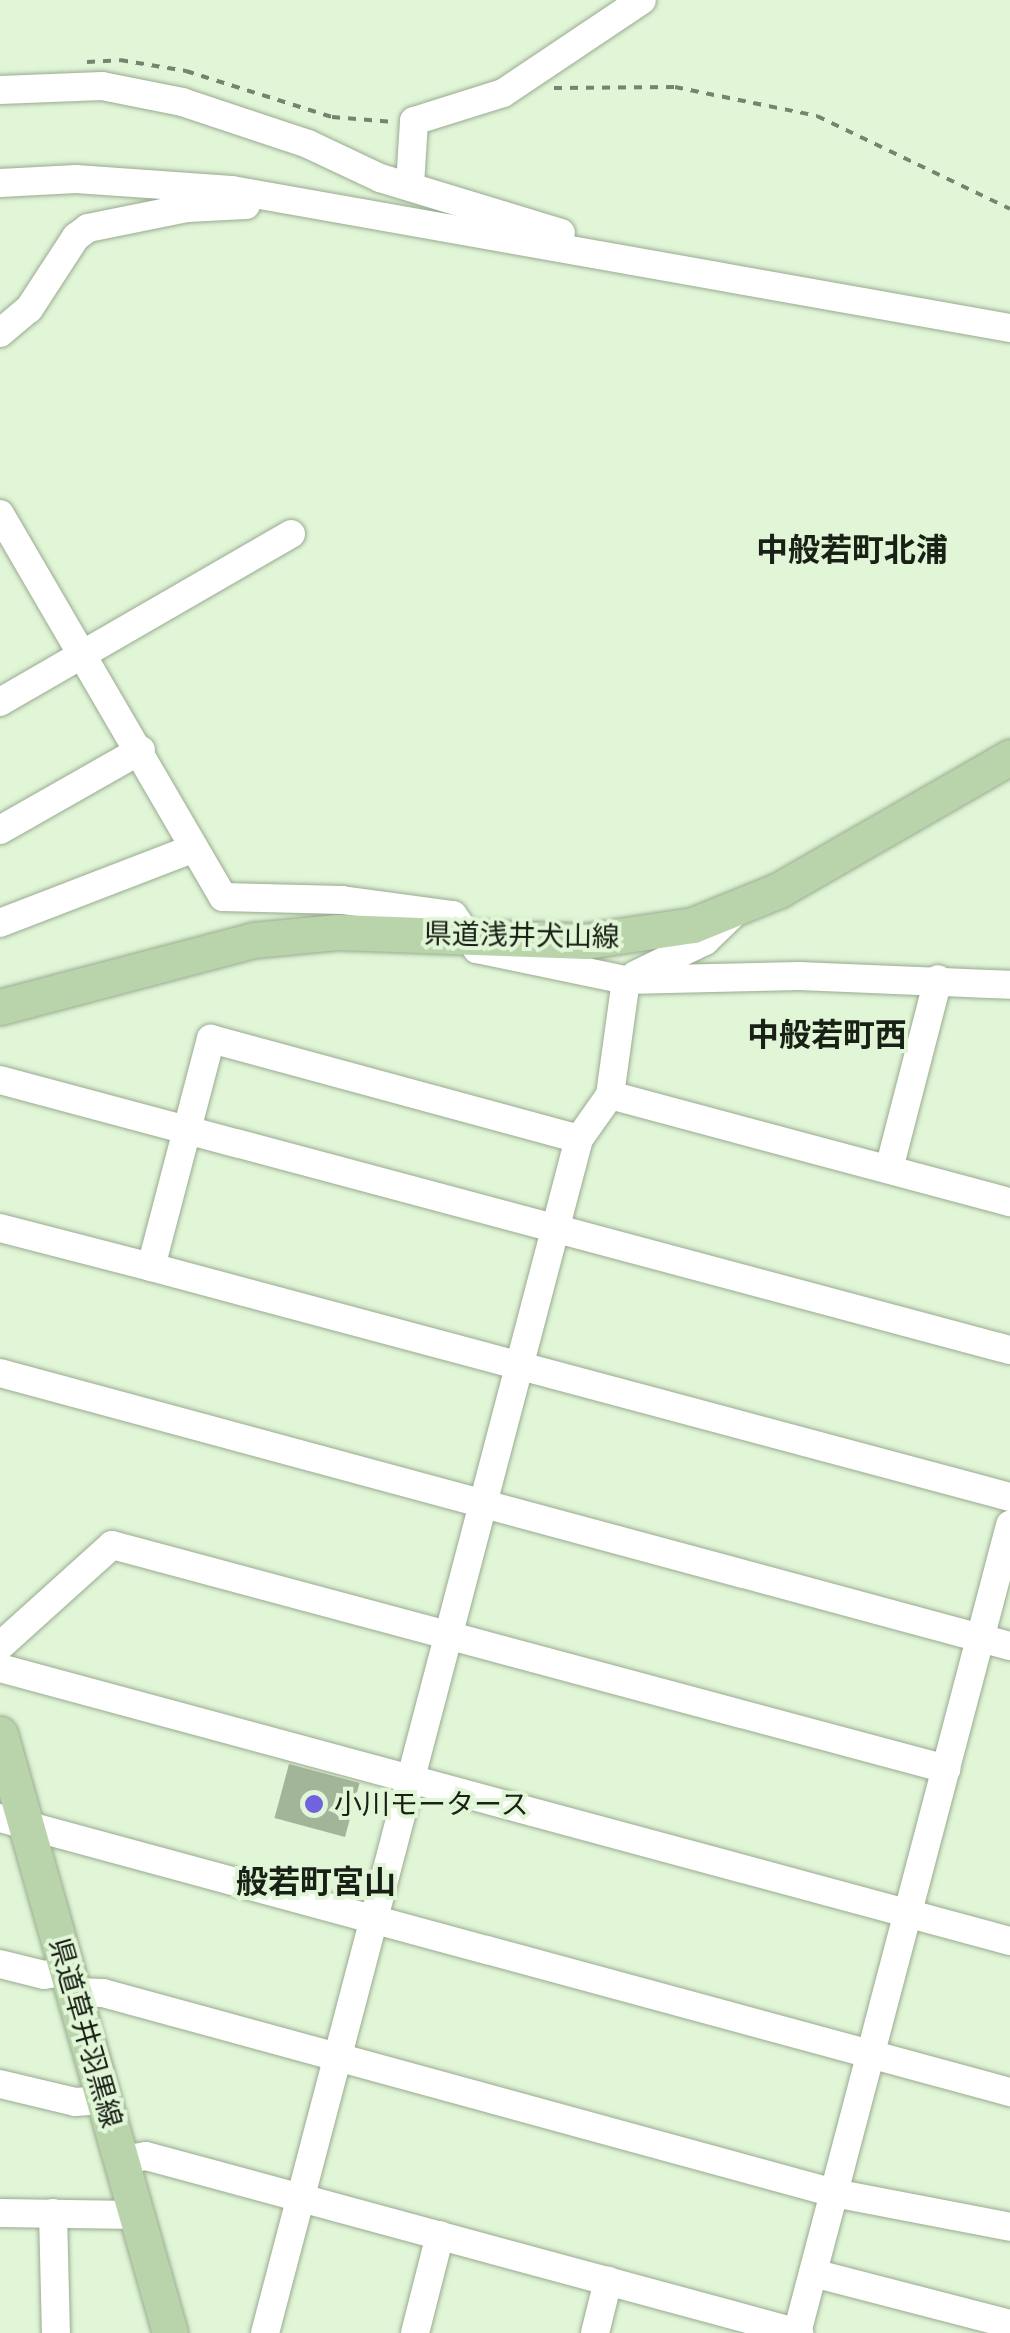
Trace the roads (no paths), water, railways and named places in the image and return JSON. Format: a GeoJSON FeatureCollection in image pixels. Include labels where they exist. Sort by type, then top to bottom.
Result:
{"type":"FeatureCollection","features":[{"type":"Feature","properties":{"kind":"main road","name":"県道浅井犬山線"},"geometry":{"type":"LineString","coordinates":[[0,1007],[254,940],[338,932],[616,939],[693,925],[738,909],[1010,758]]}},
{"type":"Feature","properties":{"kind":"main road","name":"県道草井羽黒線"},"geometry":{"type":"LineString","coordinates":[[0,1734],[13,1822],[72,1981],[170,2333]]}},
{"type":"Feature","properties":{"kind":"street"},"geometry":{"type":"LineString","coordinates":[[410,185],[414,121],[504,93],[642,0]]}},
{"type":"Feature","properties":{"kind":"street"},"geometry":{"type":"LineString","coordinates":[[0,90],[102,86],[146,93],[242,119],[410,185],[575,237],[590,253]]}},
{"type":"Feature","properties":{"kind":"street"},"geometry":{"type":"LineString","coordinates":[[0,183],[164,183],[259,196],[1010,328]]}},
{"type":"Feature","properties":{"kind":"street"},"geometry":{"type":"LineString","coordinates":[[0,333],[28,309],[76,237],[88,228],[187,208],[255,205],[259,196]]}},
{"type":"Feature","properties":{"kind":"street"},"geometry":{"type":"LineString","coordinates":[[0,514],[88,656],[223,897],[390,904],[453,915],[478,949],[626,980],[938,979],[1010,985]]}},
{"type":"Feature","properties":{"kind":"street"},"geometry":{"type":"LineString","coordinates":[[0,702],[88,656],[291,534]]}},
{"type":"Feature","properties":{"kind":"street"},"geometry":{"type":"LineString","coordinates":[[0,830],[141,750]]}},
{"type":"Feature","properties":{"kind":"street"},"geometry":{"type":"LineString","coordinates":[[0,923],[194,848]]}},
{"type":"Feature","properties":{"kind":"street"},"geometry":{"type":"LineString","coordinates":[[626,980],[704,941],[738,909]]}},
{"type":"Feature","properties":{"kind":"street"},"geometry":{"type":"LineString","coordinates":[[889,1169],[938,979]]}},
{"type":"Feature","properties":{"kind":"street"},"geometry":{"type":"LineString","coordinates":[[266,2333],[578,1139],[610,1094],[626,980]]}},
{"type":"Feature","properties":{"kind":"street"},"geometry":{"type":"LineString","coordinates":[[152,1267],[210,1039],[578,1139]]}},
{"type":"Feature","properties":{"kind":"street"},"geometry":{"type":"LineString","coordinates":[[0,1080],[1010,1350]]}},
{"type":"Feature","properties":{"kind":"street"},"geometry":{"type":"LineString","coordinates":[[610,1094],[1010,1202]]}},
{"type":"Feature","properties":{"kind":"street"},"geometry":{"type":"LineString","coordinates":[[0,1228],[1010,1497]]}},
{"type":"Feature","properties":{"kind":"street"},"geometry":{"type":"LineString","coordinates":[[0,1373],[1010,1646]]}},
{"type":"Feature","properties":{"kind":"street"},"geometry":{"type":"LineString","coordinates":[[122,2160],[146,2156],[798,2333],[1010,1525]]}},
{"type":"Feature","properties":{"kind":"street"},"geometry":{"type":"LineString","coordinates":[[0,1646],[112,1545],[946,1770]]}},
{"type":"Feature","properties":{"kind":"street"},"geometry":{"type":"LineString","coordinates":[[0,1668],[1010,1941]]}},
{"type":"Feature","properties":{"kind":"street"},"geometry":{"type":"LineString","coordinates":[[13,1822],[1010,2092]]}},
{"type":"Feature","properties":{"kind":"street"},"geometry":{"type":"LineString","coordinates":[[0,1964],[834,2192],[1010,2227]]}},
{"type":"Feature","properties":{"kind":"street"},"geometry":{"type":"LineString","coordinates":[[0,2084],[75,2102],[106,2100]]}},
{"type":"Feature","properties":{"kind":"street"},"geometry":{"type":"LineString","coordinates":[[0,2213],[136,2215]]}},
{"type":"Feature","properties":{"kind":"street"},"geometry":{"type":"LineString","coordinates":[[53,2213],[56,2333]]}},
{"type":"Feature","properties":{"kind":"street"},"geometry":{"type":"LineString","coordinates":[[416,2333],[440,2235]]}},
{"type":"Feature","properties":{"kind":"street"},"geometry":{"type":"LineString","coordinates":[[813,2274],[1007,2327]]}},
{"type":"Feature","properties":{"kind":"street"},"geometry":{"type":"LineString","coordinates":[[594,2333],[608,2281]]}},
{"type":"Feature","properties":{"kind":"place","name":"小川モータース"},"geometry":{"type":"Point","coordinates":[314,1804]}},
{"type":"Feature","properties":{"kind":"district","name":"中般若町北浦"},"geometry":{"type":"Point","coordinates":[852,549]}},
{"type":"Feature","properties":{"kind":"district","name":"中般若町西"},"geometry":{"type":"Point","coordinates":[827,1034]}},
{"type":"Feature","properties":{"kind":"district","name":"般若町宮山"},"geometry":{"type":"Point","coordinates":[316,1881]}}]}
